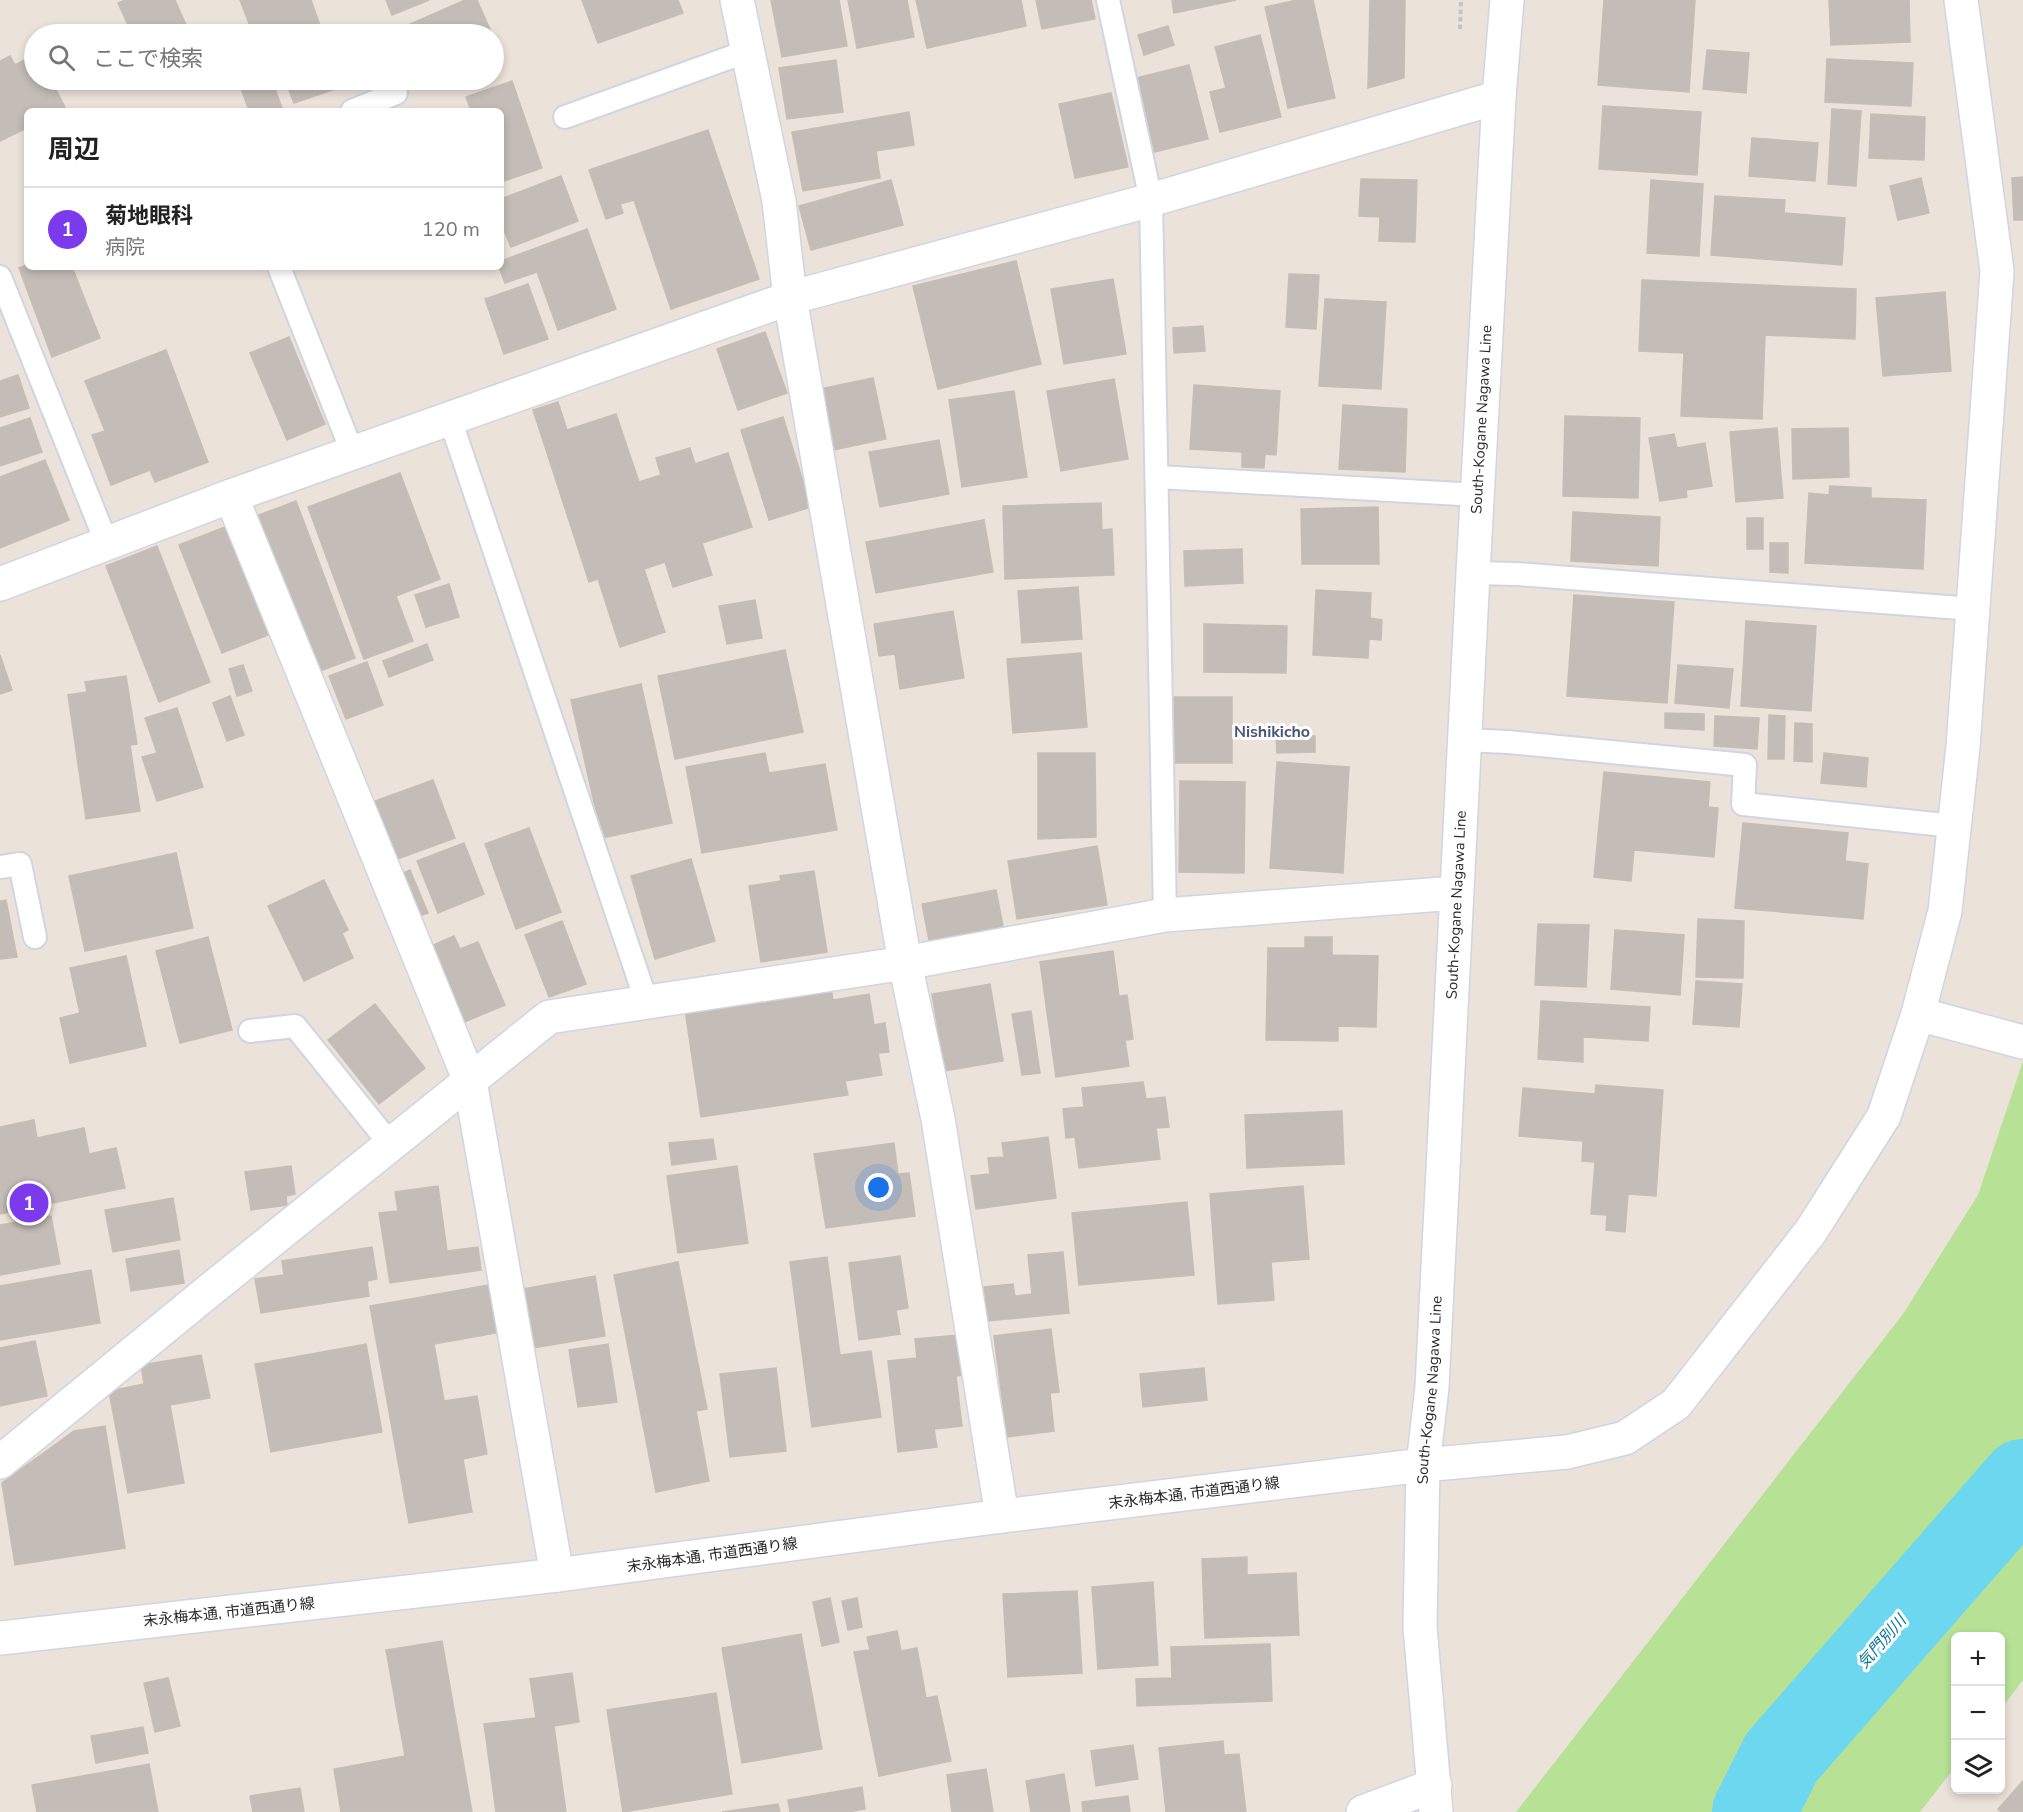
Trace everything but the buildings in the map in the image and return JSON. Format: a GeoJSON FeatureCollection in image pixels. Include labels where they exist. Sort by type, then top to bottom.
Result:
{"type":"FeatureCollection","features":[{"type":"Feature","properties":{"kind":"street"},"geometry":{"type":"LineString","coordinates":[[737,0],[779,201],[790,298],[905,963],[938,1119],[1002,1516]]}},
{"type":"Feature","properties":{"kind":"street","name":"South-Kogane Nagawa Line"},"geometry":{"type":"LineString","coordinates":[[1435,1802],[1420,1627],[1423,1466],[1431,1387],[1499,97],[1507,0]]}},
{"type":"Feature","properties":{"kind":"street","name":"末永梅本通, 市道西通り線"},"geometry":{"type":"LineString","coordinates":[[0,1638],[557,1575],[1002,1516],[1423,1466],[1567,1452],[1625,1438],[1676,1404],[1811,1231],[1884,1116],[1918,1014],[1945,911],[1963,747],[1997,271],[1961,0]]}},
{"type":"Feature","properties":{"kind":"street"},"geometry":{"type":"LineString","coordinates":[[0,584],[231,496],[790,298],[1151,200],[1499,97]]}},
{"type":"Feature","properties":{"kind":"street"},"geometry":{"type":"LineString","coordinates":[[231,496],[470,1081],[557,1575]]}},
{"type":"Feature","properties":{"kind":"street"},"geometry":{"type":"LineString","coordinates":[[0,1462],[549,1017],[905,963],[1165,915],[1456,893]]}},
{"type":"Feature","properties":{"kind":"street"},"geometry":{"type":"LineString","coordinates":[[1918,1014],[2023,1042]]}},
{"type":"Feature","properties":{"kind":"street"},"geometry":{"type":"LineString","coordinates":[[1363,1812],[1435,1802]]}},
{"type":"Feature","properties":{"kind":"lane"},"geometry":{"type":"LineString","coordinates":[[1107,0],[1151,200],[1165,915]]}},
{"type":"Feature","properties":{"kind":"lane"},"geometry":{"type":"LineString","coordinates":[[565,117],[748,51]]}},
{"type":"Feature","properties":{"kind":"lane"},"geometry":{"type":"LineString","coordinates":[[359,108],[396,93]]}},
{"type":"Feature","properties":{"kind":"lane"},"geometry":{"type":"LineString","coordinates":[[280,270],[353,454]]}},
{"type":"Feature","properties":{"kind":"lane"},"geometry":{"type":"LineString","coordinates":[[0,277],[107,544]]}},
{"type":"Feature","properties":{"kind":"lane"},"geometry":{"type":"LineString","coordinates":[[450,419],[647,1003]]}},
{"type":"Feature","properties":{"kind":"lane"},"geometry":{"type":"LineString","coordinates":[[1157,477],[1478,495]]}},
{"type":"Feature","properties":{"kind":"lane"},"geometry":{"type":"LineString","coordinates":[[1473,573],[1516,574],[1973,609]]}},
{"type":"Feature","properties":{"kind":"lane"},"geometry":{"type":"LineString","coordinates":[[1464,740],[1508,742],[1745,765],[1743,804],[1954,826]]}},
{"type":"Feature","properties":{"kind":"lane"},"geometry":{"type":"LineString","coordinates":[[0,867],[21,864],[35,937]]}},
{"type":"Feature","properties":{"kind":"lane"},"geometry":{"type":"LineString","coordinates":[[250,1031],[295,1026],[391,1145]]}},
{"type":"Feature","properties":{"kind":"green space"},"geometry":{"type":"Polygon","coordinates":[[[2023,1061],[2023,1680],[2005,1704],[2005,1632],[1951,1632],[1951,1772],[1920,1812],[1516,1812],[1903,1314],[1978,1195],[2023,1061]]]}},
{"type":"Feature","properties":{"kind":"waterway","name":"気門別川"},"geometry":{"type":"LineString","coordinates":[[1754,1812],[1781,1758],[2023,1481]]}},
{"type":"Feature","properties":{"kind":"place","name":"菊地眼科"},"geometry":{"type":"Point","coordinates":[29,1203]}},
{"type":"Feature","properties":{"kind":"district","name":"Nishikicho"},"geometry":{"type":"Point","coordinates":[1272,732]}}]}
